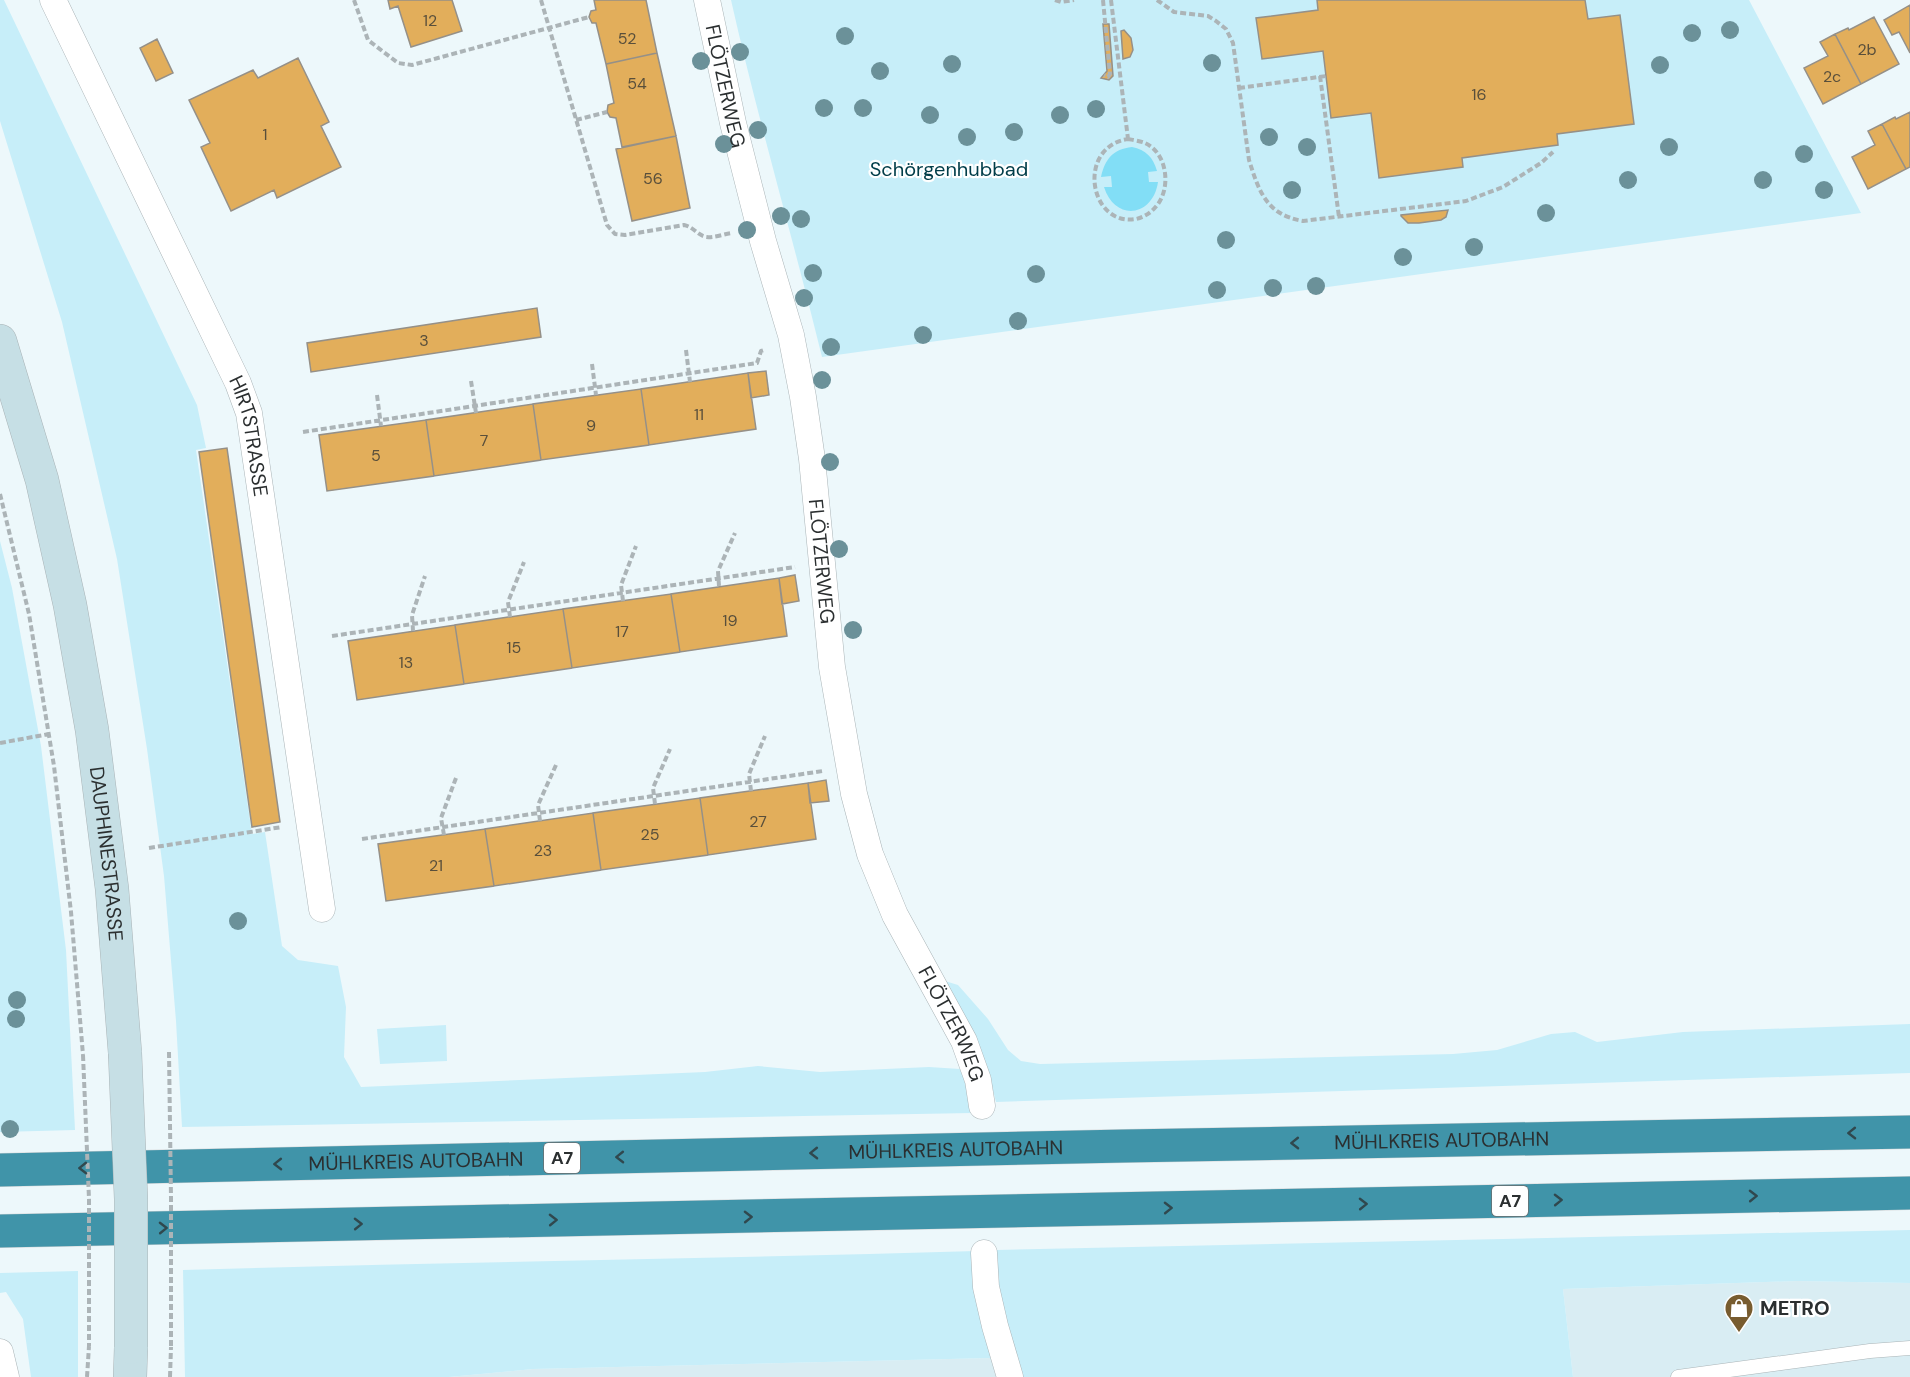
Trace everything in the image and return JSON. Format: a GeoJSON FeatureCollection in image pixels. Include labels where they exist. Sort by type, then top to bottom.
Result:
{"type":"FeatureCollection","features":[{"type":"Feature","properties":{"kind":"highway","name":"MÜHLKREIS AUTOBAHN"},"geometry":{"type":"LineString","coordinates":[[0,1170],[1113,1146],[1910,1132]]}},
{"type":"Feature","properties":{"kind":"highway","name":"A7"},"geometry":{"type":"LineString","coordinates":[[0,1231],[1910,1193]]}},
{"type":"Feature","properties":{"kind":"main road","name":"DAUPHINESTRASSE"},"geometry":{"type":"LineString","coordinates":[[0,341],[42,480],[74,627],[92,730],[112,889],[125,1053],[130,1199],[131,1362]]}},
{"type":"Feature","properties":{"kind":"street","name":"HIRTSTRASSE"},"geometry":{"type":"LineString","coordinates":[[53,0],[238,383],[249,413],[322,909]]}},
{"type":"Feature","properties":{"kind":"street","name":"FLÖTZERWEG"},"geometry":{"type":"LineString","coordinates":[[706,0],[733,123],[763,241],[792,335],[812,459],[832,667],[854,794],[870,854],[895,915],[964,1041],[978,1080],[982,1106]]}},
{"type":"Feature","properties":{"kind":"street"},"geometry":{"type":"LineString","coordinates":[[984,1253],[986,1287],[994,1326],[1010,1377]]}},
{"type":"Feature","properties":{"kind":"street"},"geometry":{"type":"LineString","coordinates":[[0,1352],[6,1377]]}},
{"type":"Feature","properties":{"kind":"lane"},"geometry":{"type":"LineString","coordinates":[[1677,1377],[1870,1351],[1910,1348]]}},
{"type":"Feature","properties":{"kind":"path"},"geometry":{"type":"LineString","coordinates":[[354,0],[368,40],[398,63],[412,65],[589,17]]}},
{"type":"Feature","properties":{"kind":"path"},"geometry":{"type":"LineString","coordinates":[[541,0],[607,225],[615,234],[625,235],[684,225],[692,226],[705,237],[736,232]]}},
{"type":"Feature","properties":{"kind":"path"},"geometry":{"type":"LineString","coordinates":[[1054,0],[1061,2],[1074,0]]}},
{"type":"Feature","properties":{"kind":"path"},"geometry":{"type":"LineString","coordinates":[[1103,0],[1110,74],[1108,77],[1104,75]]}},
{"type":"Feature","properties":{"kind":"path"},"geometry":{"type":"LineString","coordinates":[[1112,0],[1128,139]]}},
{"type":"Feature","properties":{"kind":"path"},"geometry":{"type":"LineString","coordinates":[[1156,0],[1174,12],[1208,16],[1226,29],[1233,43],[1249,160],[1260,192],[1279,213],[1292,219],[1303,221],[1474,199],[1503,188],[1553,152]]}},
{"type":"Feature","properties":{"kind":"path"},"geometry":{"type":"LineString","coordinates":[[1320,76],[1339,217]]}},
{"type":"Feature","properties":{"kind":"path"},"geometry":{"type":"LineString","coordinates":[[1239,87],[1326,76]]}},
{"type":"Feature","properties":{"kind":"path"},"geometry":{"type":"LineString","coordinates":[[576,120],[607,112]]}},
{"type":"Feature","properties":{"kind":"path"},"geometry":{"type":"LineString","coordinates":[[1128,139],[1147,144],[1157,152],[1163,164],[1164,191],[1152,211],[1143,217],[1118,219],[1100,202],[1095,191],[1095,167],[1107,146],[1128,139]]}},
{"type":"Feature","properties":{"kind":"path"},"geometry":{"type":"LineString","coordinates":[[303,432],[757,363],[761,351],[770,349]]}},
{"type":"Feature","properties":{"kind":"path"},"geometry":{"type":"LineString","coordinates":[[686,350],[690,382]]}},
{"type":"Feature","properties":{"kind":"path"},"geometry":{"type":"LineString","coordinates":[[592,364],[596,395]]}},
{"type":"Feature","properties":{"kind":"path"},"geometry":{"type":"LineString","coordinates":[[471,381],[476,413]]}},
{"type":"Feature","properties":{"kind":"path"},"geometry":{"type":"LineString","coordinates":[[377,395],[381,426]]}},
{"type":"Feature","properties":{"kind":"path"},"geometry":{"type":"LineString","coordinates":[[0,494],[29,614],[54,766],[71,912],[83,1055],[89,1200],[87,1377]]}},
{"type":"Feature","properties":{"kind":"path"},"geometry":{"type":"LineString","coordinates":[[719,586],[718,571],[735,533]]}},
{"type":"Feature","properties":{"kind":"path"},"geometry":{"type":"LineString","coordinates":[[623,601],[621,585],[636,546]]}},
{"type":"Feature","properties":{"kind":"path"},"geometry":{"type":"LineString","coordinates":[[510,617],[508,602],[524,562]]}},
{"type":"Feature","properties":{"kind":"path"},"geometry":{"type":"LineString","coordinates":[[333,636],[796,567]]}},
{"type":"Feature","properties":{"kind":"path"},"geometry":{"type":"LineString","coordinates":[[413,631],[412,615],[425,576]]}},
{"type":"Feature","properties":{"kind":"path"},"geometry":{"type":"LineString","coordinates":[[0,743],[49,734]]}},
{"type":"Feature","properties":{"kind":"path"},"geometry":{"type":"LineString","coordinates":[[751,791],[749,774],[765,736]]}},
{"type":"Feature","properties":{"kind":"path"},"geometry":{"type":"LineString","coordinates":[[655,804],[652,788],[670,749]]}},
{"type":"Feature","properties":{"kind":"path"},"geometry":{"type":"LineString","coordinates":[[540,821],[538,805],[556,765]]}},
{"type":"Feature","properties":{"kind":"path"},"geometry":{"type":"LineString","coordinates":[[362,839],[825,770]]}},
{"type":"Feature","properties":{"kind":"path"},"geometry":{"type":"LineString","coordinates":[[444,835],[441,818],[456,778]]}},
{"type":"Feature","properties":{"kind":"path"},"geometry":{"type":"LineString","coordinates":[[149,848],[309,823]]}},
{"type":"Feature","properties":{"kind":"path"},"geometry":{"type":"LineString","coordinates":[[169,1052],[170,1377]]}},
{"type":"Feature","properties":{"kind":"shaded area","name":"METRO"},"geometry":{"type":"Polygon","coordinates":[[[1797,1281],[1910,1283],[1910,1377],[1573,1377],[1563,1289],[1797,1281]]]}},
{"type":"Feature","properties":{"kind":"shaded area"},"geometry":{"type":"Polygon","coordinates":[[[991,1358],[996,1377],[449,1377],[533,1369],[991,1358]]]}},
{"type":"Feature","properties":{"kind":"green space"},"geometry":{"type":"Polygon","coordinates":[[[0,0],[4,0],[197,405],[206,448],[196,450],[252,834],[265,832],[282,946],[298,960],[338,966],[346,1007],[344,1057],[361,1087],[705,1072],[758,1066],[820,1072],[929,1067],[960,1069],[970,1094],[972,1113],[182,1127],[164,876],[147,749],[117,559],[62,322],[0,121],[0,0]]]}},
{"type":"Feature","properties":{"kind":"green space","name":"Schörgenhubbad"},"geometry":{"type":"Polygon","coordinates":[[[731,0],[1749,0],[1861,213],[822,357],[731,0]]]}},
{"type":"Feature","properties":{"kind":"green space"},"geometry":{"type":"Polygon","coordinates":[[[0,541],[12,588],[41,746],[66,950],[75,1130],[0,1132],[0,541]]]}},
{"type":"Feature","properties":{"kind":"green space"},"geometry":{"type":"Polygon","coordinates":[[[945,981],[958,985],[988,1019],[1008,1050],[1021,1061],[1040,1064],[1453,1054],[1497,1050],[1551,1034],[1575,1032],[1597,1042],[1683,1032],[1910,1024],[1910,1073],[996,1102],[986,1063],[945,981]]]}},
{"type":"Feature","properties":{"kind":"green space"},"geometry":{"type":"Polygon","coordinates":[[[446,1025],[447,1061],[380,1064],[377,1029],[446,1025]]]}},
{"type":"Feature","properties":{"kind":"green space"},"geometry":{"type":"Polygon","coordinates":[[[1910,1230],[1910,1283],[1797,1281],[1563,1289],[1573,1377],[1020,1377],[996,1289],[997,1250],[1910,1230]]]}},
{"type":"Feature","properties":{"kind":"green space"},"geometry":{"type":"Polygon","coordinates":[[[976,1251],[981,1317],[991,1358],[533,1369],[449,1377],[185,1377],[183,1270],[976,1251]]]}},
{"type":"Feature","properties":{"kind":"green space"},"geometry":{"type":"Polygon","coordinates":[[[78,1271],[78,1377],[31,1377],[23,1319],[6,1292],[0,1293],[0,1273],[78,1271]]]}},
{"type":"Feature","properties":{"kind":"water"},"geometry":{"type":"Polygon","coordinates":[[[1132,147],[1145,152],[1151,158],[1157,171],[1148,172],[1149,182],[1158,182],[1155,194],[1149,202],[1133,211],[1116,206],[1104,187],[1112,187],[1111,176],[1101,177],[1111,156],[1120,150],[1132,147]]]}},
{"type":"Feature","properties":{"kind":"building"},"geometry":{"type":"Polygon","coordinates":[[[388,0],[452,0],[462,31],[411,47],[398,6],[390,9],[388,0]]]}},
{"type":"Feature","properties":{"kind":"building"},"geometry":{"type":"Polygon","coordinates":[[[594,0],[646,0],[657,53],[606,64],[596,23],[592,23],[589,17],[591,11],[596,10],[594,0]]]}},
{"type":"Feature","properties":{"kind":"building"},"geometry":{"type":"Polygon","coordinates":[[[1317,0],[1585,0],[1588,19],[1620,15],[1634,124],[1557,134],[1558,145],[1462,158],[1463,167],[1379,178],[1371,113],[1331,118],[1323,51],[1262,59],[1256,18],[1318,10],[1317,0]]]}},
{"type":"Feature","properties":{"kind":"building"},"geometry":{"type":"Polygon","coordinates":[[[1910,5],[1910,53],[1899,32],[1892,35],[1884,20],[1910,5]]]}},
{"type":"Feature","properties":{"kind":"building"},"geometry":{"type":"Polygon","coordinates":[[[1874,17],[1899,64],[1861,84],[1835,34],[1848,28],[1849,30],[1874,17]]]}},
{"type":"Feature","properties":{"kind":"building"},"geometry":{"type":"Polygon","coordinates":[[[1103,24],[1109,24],[1113,76],[1109,80],[1101,78],[1107,71],[1103,24]]]}},
{"type":"Feature","properties":{"kind":"building"},"geometry":{"type":"Polygon","coordinates":[[[1124,30],[1131,38],[1133,50],[1130,57],[1123,59],[1121,31],[1124,30]]]}},
{"type":"Feature","properties":{"kind":"building"},"geometry":{"type":"Polygon","coordinates":[[[1835,34],[1861,84],[1823,104],[1804,68],[1828,56],[1820,42],[1835,34]]]}},
{"type":"Feature","properties":{"kind":"building"},"geometry":{"type":"Polygon","coordinates":[[[157,39],[173,73],[156,81],[140,48],[157,39]]]}},
{"type":"Feature","properties":{"kind":"building"},"geometry":{"type":"Polygon","coordinates":[[[657,53],[676,136],[622,147],[616,118],[610,117],[607,112],[608,105],[614,103],[606,64],[657,53]]]}},
{"type":"Feature","properties":{"kind":"building"},"geometry":{"type":"Polygon","coordinates":[[[298,58],[329,122],[321,126],[341,167],[277,198],[274,190],[231,211],[201,147],[210,143],[189,100],[253,70],[258,78],[298,58]]]}},
{"type":"Feature","properties":{"kind":"building"},"geometry":{"type":"Polygon","coordinates":[[[1910,112],[1910,167],[1906,169],[1882,124],[1910,112]]]}},
{"type":"Feature","properties":{"kind":"building"},"geometry":{"type":"Polygon","coordinates":[[[1882,124],[1906,169],[1868,189],[1852,157],[1875,145],[1868,131],[1882,124]]]}},
{"type":"Feature","properties":{"kind":"building"},"geometry":{"type":"Polygon","coordinates":[[[676,136],[690,208],[632,221],[616,149],[676,136]]]}},
{"type":"Feature","properties":{"kind":"building"},"geometry":{"type":"Polygon","coordinates":[[[1448,210],[1446,217],[1441,220],[1419,223],[1408,223],[1401,216],[1401,215],[1448,210]]]}},
{"type":"Feature","properties":{"kind":"building"},"geometry":{"type":"Polygon","coordinates":[[[537,308],[541,337],[311,372],[307,343],[537,308]]]}},
{"type":"Feature","properties":{"kind":"building"},"geometry":{"type":"Polygon","coordinates":[[[766,371],[769,395],[751,398],[748,373],[766,371]]]}},
{"type":"Feature","properties":{"kind":"building"},"geometry":{"type":"Polygon","coordinates":[[[748,373],[756,429],[649,445],[641,389],[748,373]]]}},
{"type":"Feature","properties":{"kind":"building"},"geometry":{"type":"Polygon","coordinates":[[[641,389],[649,445],[541,460],[533,404],[641,389]]]}},
{"type":"Feature","properties":{"kind":"building"},"geometry":{"type":"Polygon","coordinates":[[[533,404],[541,460],[434,476],[426,420],[533,404]]]}},
{"type":"Feature","properties":{"kind":"building"},"geometry":{"type":"Polygon","coordinates":[[[426,420],[434,476],[327,491],[319,435],[426,420]]]}},
{"type":"Feature","properties":{"kind":"building"},"geometry":{"type":"Polygon","coordinates":[[[227,448],[280,822],[252,827],[199,452],[227,448]]]}},
{"type":"Feature","properties":{"kind":"building"},"geometry":{"type":"Polygon","coordinates":[[[795,575],[799,601],[782,604],[779,578],[795,575]]]}},
{"type":"Feature","properties":{"kind":"building"},"geometry":{"type":"Polygon","coordinates":[[[779,578],[787,636],[680,652],[671,594],[779,578]]]}},
{"type":"Feature","properties":{"kind":"building"},"geometry":{"type":"Polygon","coordinates":[[[671,594],[680,652],[572,668],[563,609],[671,594]]]}},
{"type":"Feature","properties":{"kind":"building"},"geometry":{"type":"Polygon","coordinates":[[[563,609],[572,668],[464,684],[455,625],[563,609]]]}},
{"type":"Feature","properties":{"kind":"building"},"geometry":{"type":"Polygon","coordinates":[[[455,625],[464,684],[357,700],[348,641],[455,625]]]}},
{"type":"Feature","properties":{"kind":"building"},"geometry":{"type":"Polygon","coordinates":[[[826,780],[829,801],[810,803],[808,783],[826,780]]]}},
{"type":"Feature","properties":{"kind":"building"},"geometry":{"type":"Polygon","coordinates":[[[808,783],[816,839],[708,855],[700,798],[808,783]]]}},
{"type":"Feature","properties":{"kind":"building"},"geometry":{"type":"Polygon","coordinates":[[[700,798],[708,855],[601,870],[593,813],[700,798]]]}},
{"type":"Feature","properties":{"kind":"building"},"geometry":{"type":"Polygon","coordinates":[[[593,813],[601,870],[494,886],[485,829],[593,813]]]}},
{"type":"Feature","properties":{"kind":"building"},"geometry":{"type":"Polygon","coordinates":[[[485,829],[494,886],[386,901],[378,844],[485,829]]]}},
{"type":"Feature","properties":{"kind":"place","name":"METRO"},"geometry":{"type":"Point","coordinates":[1739,1334]}}]}
